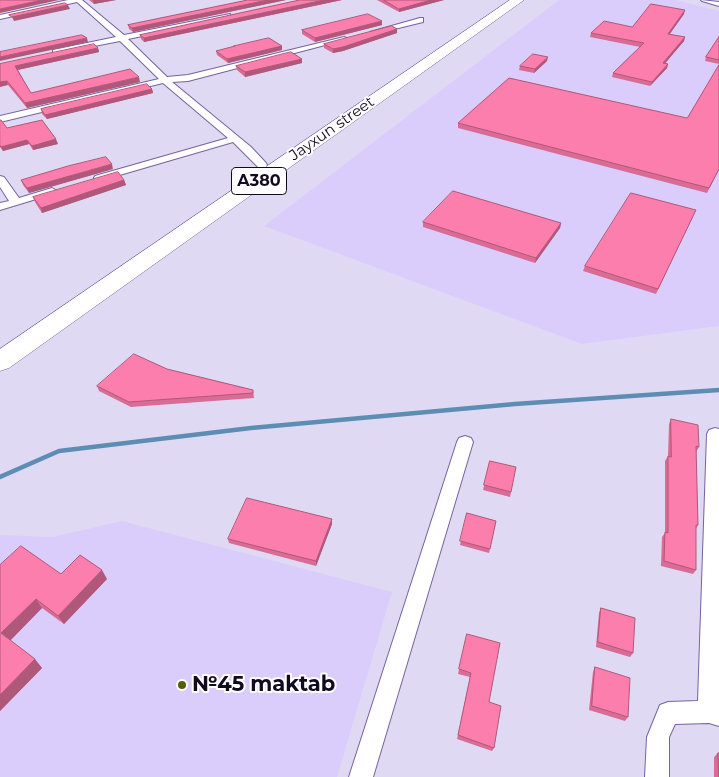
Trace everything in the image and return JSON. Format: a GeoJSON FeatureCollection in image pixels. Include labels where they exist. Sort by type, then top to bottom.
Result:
{"type":"FeatureCollection","features":[{"type":"Feature","properties":{"kind":"highway","name":"Jayxun street"},"geometry":{"type":"LineString","coordinates":[[0,344],[504,0]]}},
{"type":"Feature","properties":{"kind":"highway","name":"Jayxun street"},"geometry":{"type":"LineString","coordinates":[[0,362],[518,0]]}},
{"type":"Feature","properties":{"kind":"street"},"geometry":{"type":"LineString","coordinates":[[0,17],[78,0],[262,165]]}},
{"type":"Feature","properties":{"kind":"street"},"geometry":{"type":"LineString","coordinates":[[704,0],[719,4]]}},
{"type":"Feature","properties":{"kind":"street"},"geometry":{"type":"LineString","coordinates":[[47,54],[237,14]]}},
{"type":"Feature","properties":{"kind":"street"},"geometry":{"type":"LineString","coordinates":[[362,34],[420,20]]}},
{"type":"Feature","properties":{"kind":"street"},"geometry":{"type":"LineString","coordinates":[[0,119],[165,80],[188,78],[352,37]]}},
{"type":"Feature","properties":{"kind":"street"},"geometry":{"type":"LineString","coordinates":[[87,182],[234,139]]}},
{"type":"Feature","properties":{"kind":"street"},"geometry":{"type":"LineString","coordinates":[[0,179],[16,202]]}},
{"type":"Feature","properties":{"kind":"street"},"geometry":{"type":"LineString","coordinates":[[0,207],[59,189]]}},
{"type":"Feature","properties":{"kind":"street"},"geometry":{"type":"LineString","coordinates":[[657,777],[658,737],[668,713],[714,714],[715,434]]}},
{"type":"Feature","properties":{"kind":"street"},"geometry":{"type":"LineString","coordinates":[[361,777],[465,442]]}},
{"type":"Feature","properties":{"kind":"shaded area"},"geometry":{"type":"Polygon","coordinates":[[[559,0],[675,0],[719,11],[719,326],[582,344],[264,226],[559,0]]]}},
{"type":"Feature","properties":{"kind":"shaded area","name":"№45 maktab"},"geometry":{"type":"Polygon","coordinates":[[[122,521],[392,592],[337,777],[0,777],[0,535],[53,537],[122,521]]]}},
{"type":"Feature","properties":{"kind":"building"},"geometry":{"type":"Polygon","coordinates":[[[0,0],[42,0],[0,9],[0,0]]]}},
{"type":"Feature","properties":{"kind":"building"},"geometry":{"type":"Polygon","coordinates":[[[248,0],[268,0],[132,28],[128,25],[248,0]]]}},
{"type":"Feature","properties":{"kind":"building"},"geometry":{"type":"Polygon","coordinates":[[[300,0],[324,0],[144,38],[140,35],[300,0]]]}},
{"type":"Feature","properties":{"kind":"building"},"geometry":{"type":"Polygon","coordinates":[[[384,0],[431,0],[399,9],[384,0]]]}},
{"type":"Feature","properties":{"kind":"building"},"geometry":{"type":"Polygon","coordinates":[[[65,3],[68,5],[12,17],[9,15],[65,3]]]}},
{"type":"Feature","properties":{"kind":"building"},"geometry":{"type":"Polygon","coordinates":[[[651,4],[685,10],[668,34],[685,37],[663,63],[668,64],[652,82],[613,73],[644,43],[591,33],[604,21],[632,27],[651,4]]]}},
{"type":"Feature","properties":{"kind":"building"},"geometry":{"type":"Polygon","coordinates":[[[368,14],[382,21],[315,38],[302,30],[368,14]]]}},
{"type":"Feature","properties":{"kind":"building"},"geometry":{"type":"Polygon","coordinates":[[[392,26],[397,29],[343,47],[333,49],[324,44],[392,26]]]}},
{"type":"Feature","properties":{"kind":"building"},"geometry":{"type":"Polygon","coordinates":[[[82,35],[87,38],[0,57],[0,52],[82,35]]]}},
{"type":"Feature","properties":{"kind":"building"},"geometry":{"type":"Polygon","coordinates":[[[719,37],[719,60],[706,57],[719,37]]]}},
{"type":"Feature","properties":{"kind":"building"},"geometry":{"type":"Polygon","coordinates":[[[269,38],[282,46],[227,59],[216,51],[234,46],[269,38]]]}},
{"type":"Feature","properties":{"kind":"building"},"geometry":{"type":"Polygon","coordinates":[[[94,44],[98,48],[15,66],[31,93],[130,69],[139,77],[25,103],[7,81],[0,82],[0,64],[94,44]]]}},
{"type":"Feature","properties":{"kind":"building"},"geometry":{"type":"Polygon","coordinates":[[[291,52],[302,59],[245,72],[236,66],[291,52]]]}},
{"type":"Feature","properties":{"kind":"building"},"geometry":{"type":"Polygon","coordinates":[[[533,54],[548,57],[535,69],[520,66],[533,54]]]}},
{"type":"Feature","properties":{"kind":"building"},"geometry":{"type":"Polygon","coordinates":[[[719,65],[719,169],[709,188],[458,123],[509,78],[687,118],[719,65]]]}},
{"type":"Feature","properties":{"kind":"building"},"geometry":{"type":"Polygon","coordinates":[[[147,84],[152,89],[45,115],[41,109],[147,84]]]}},
{"type":"Feature","properties":{"kind":"building"},"geometry":{"type":"Polygon","coordinates":[[[0,120],[7,128],[42,120],[56,139],[32,146],[27,140],[1,147],[0,120]]]}},
{"type":"Feature","properties":{"kind":"building"},"geometry":{"type":"Polygon","coordinates":[[[106,157],[112,164],[27,188],[21,180],[68,166],[106,157]]]}},
{"type":"Feature","properties":{"kind":"building"},"geometry":{"type":"Polygon","coordinates":[[[118,172],[124,180],[41,208],[33,197],[118,172]]]}},
{"type":"Feature","properties":{"kind":"building"},"geometry":{"type":"Polygon","coordinates":[[[453,191],[561,223],[536,258],[423,222],[453,191]]]}},
{"type":"Feature","properties":{"kind":"building"},"geometry":{"type":"Polygon","coordinates":[[[631,193],[696,210],[658,289],[585,266],[631,193]]]}},
{"type":"Feature","properties":{"kind":"building"},"geometry":{"type":"Polygon","coordinates":[[[134,354],[167,369],[253,390],[253,393],[129,402],[97,386],[134,354]]]}},
{"type":"Feature","properties":{"kind":"building"},"geometry":{"type":"Polygon","coordinates":[[[671,419],[698,425],[699,447],[696,446],[698,525],[696,525],[696,570],[664,561],[665,532],[668,533],[668,456],[671,457],[671,419]]]}},
{"type":"Feature","properties":{"kind":"building"},"geometry":{"type":"Polygon","coordinates":[[[490,461],[516,467],[511,492],[484,485],[490,461]]]}},
{"type":"Feature","properties":{"kind":"building"},"geometry":{"type":"Polygon","coordinates":[[[247,498],[332,519],[316,561],[228,539],[247,498]]]}},
{"type":"Feature","properties":{"kind":"building"},"geometry":{"type":"Polygon","coordinates":[[[467,513],[496,521],[490,549],[460,541],[467,513]]]}},
{"type":"Feature","properties":{"kind":"building"},"geometry":{"type":"Polygon","coordinates":[[[21,546],[61,574],[80,555],[102,570],[58,616],[36,599],[1,633],[35,659],[0,695],[0,565],[21,546]]]}},
{"type":"Feature","properties":{"kind":"building"},"geometry":{"type":"Polygon","coordinates":[[[601,608],[635,618],[633,653],[598,642],[601,608]]]}},
{"type":"Feature","properties":{"kind":"building"},"geometry":{"type":"Polygon","coordinates":[[[467,634],[500,643],[489,702],[501,706],[494,748],[458,735],[471,673],[459,669],[467,634]]]}},
{"type":"Feature","properties":{"kind":"building"},"geometry":{"type":"Polygon","coordinates":[[[595,667],[630,678],[628,717],[592,706],[595,667]]]}},
{"type":"Feature","properties":{"kind":"waterway"},"geometry":{"type":"LineString","coordinates":[[0,477],[59,451],[251,428],[515,404],[719,390]]}},
{"type":"Feature","properties":{"kind":"place","name":"№45 maktab"},"geometry":{"type":"Point","coordinates":[182,685]}}]}
